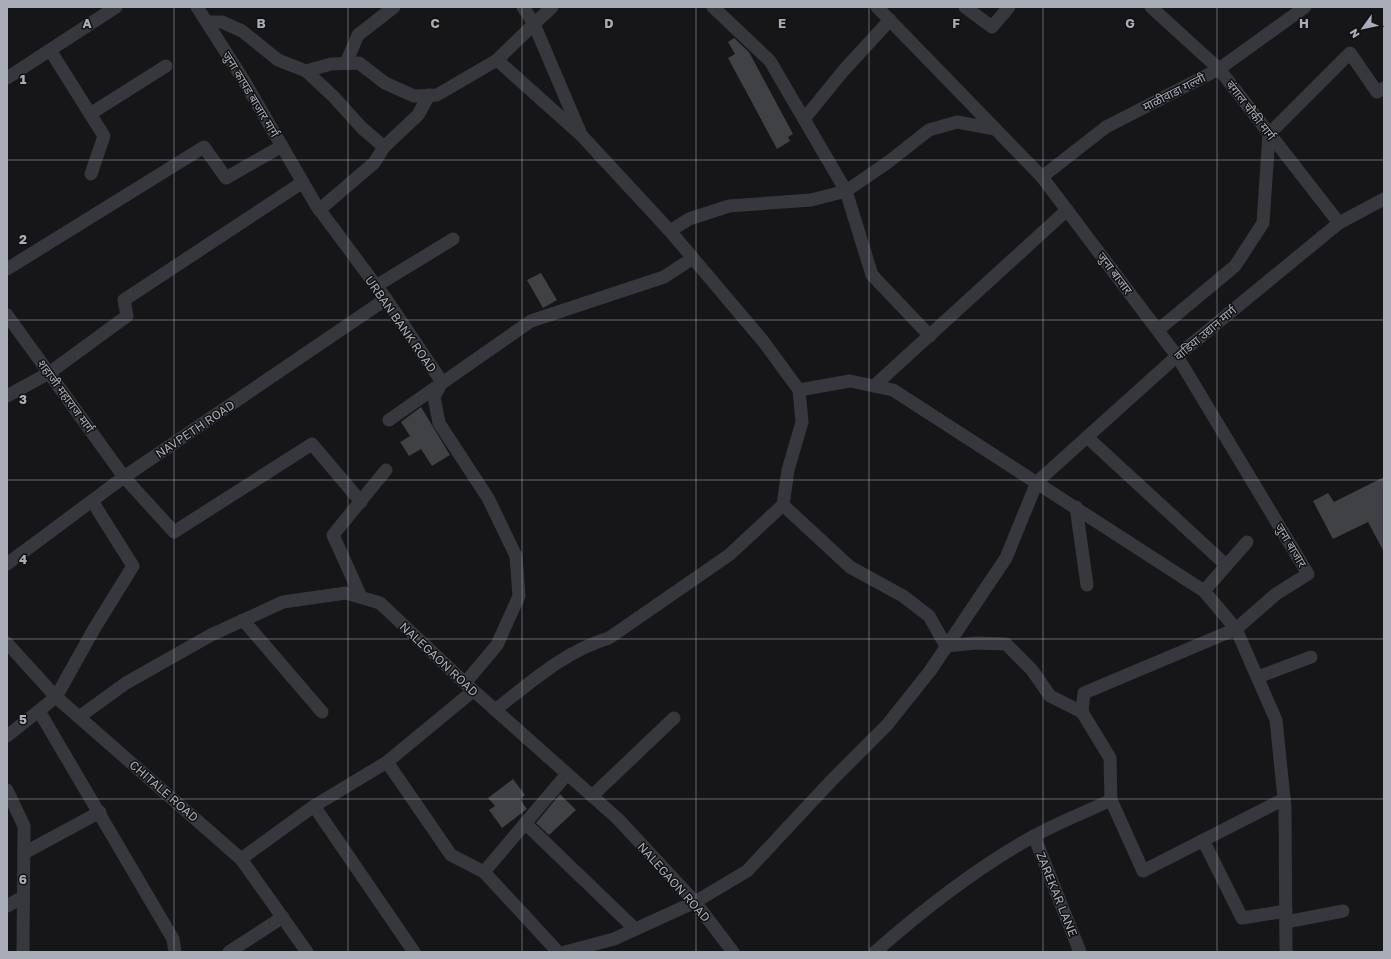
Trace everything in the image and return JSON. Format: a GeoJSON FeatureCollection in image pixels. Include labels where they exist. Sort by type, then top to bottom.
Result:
{"type":"FeatureCollection","features":[{"type":"Feature","properties":{"kind":"street"},"geometry":{"type":"LineString","coordinates":[[7,78],[116,7]]}},
{"type":"Feature","properties":{"kind":"street","name":"जुना कापड बाजार मार्ग"},"geometry":{"type":"LineString","coordinates":[[197,7],[244,79],[303,182]]}},
{"type":"Feature","properties":{"kind":"street"},"geometry":{"type":"LineString","coordinates":[[346,63],[358,35],[394,7]]}},
{"type":"Feature","properties":{"kind":"street"},"geometry":{"type":"LineString","coordinates":[[523,7],[534,24],[582,136]]}},
{"type":"Feature","properties":{"kind":"street"},"geometry":{"type":"LineString","coordinates":[[306,71],[331,64],[359,63],[385,83],[414,96],[437,95],[497,60],[552,7]]}},
{"type":"Feature","properties":{"kind":"street"},"geometry":{"type":"LineString","coordinates":[[713,7],[770,61],[846,191],[872,276],[930,336]]}},
{"type":"Feature","properties":{"kind":"street","name":"जुना बाजार"},"geometry":{"type":"LineString","coordinates":[[877,7],[1042,177],[1177,356],[1308,574],[1276,594],[1236,629]]}},
{"type":"Feature","properties":{"kind":"street"},"geometry":{"type":"LineString","coordinates":[[965,7],[992,27],[1009,7]]}},
{"type":"Feature","properties":{"kind":"street","name":"बंगाल चौकी मार्ग"},"geometry":{"type":"LineString","coordinates":[[1151,7],[1219,69],[1339,223]]}},
{"type":"Feature","properties":{"kind":"street","name":"माळीवाडा गल्ली"},"geometry":{"type":"LineString","coordinates":[[1042,177],[1106,127],[1219,69],[1305,7]]}},
{"type":"Feature","properties":{"kind":"street"},"geometry":{"type":"LineString","coordinates":[[804,119],[844,70],[890,20]]}},
{"type":"Feature","properties":{"kind":"street"},"geometry":{"type":"LineString","coordinates":[[207,22],[222,22],[242,31],[278,60],[306,71],[333,96],[362,128],[384,147]]}},
{"type":"Feature","properties":{"kind":"street"},"geometry":{"type":"LineString","coordinates":[[50,50],[104,136],[91,174]]}},
{"type":"Feature","properties":{"kind":"street"},"geometry":{"type":"LineString","coordinates":[[1158,330],[1235,266],[1263,223],[1269,134],[1350,53],[1377,92],[1384,88]]}},
{"type":"Feature","properties":{"kind":"street"},"geometry":{"type":"LineString","coordinates":[[495,710],[556,663],[589,644],[609,638],[729,554],[783,505],[788,470],[802,422],[800,390],[763,341],[670,231],[582,136],[497,60]]}},
{"type":"Feature","properties":{"kind":"street"},"geometry":{"type":"LineString","coordinates":[[90,114],[166,66]]}},
{"type":"Feature","properties":{"kind":"street"},"geometry":{"type":"LineString","coordinates":[[319,210],[374,163],[384,147],[404,131],[418,115],[429,95]]}},
{"type":"Feature","properties":{"kind":"street"},"geometry":{"type":"LineString","coordinates":[[670,231],[689,219],[729,206],[811,200],[846,191],[887,163],[929,130],[957,122],[995,128]]}},
{"type":"Feature","properties":{"kind":"street"},"geometry":{"type":"LineString","coordinates":[[7,269],[204,146],[226,178],[282,146]]}},
{"type":"Feature","properties":{"kind":"street"},"geometry":{"type":"LineString","coordinates":[[7,396],[49,373],[127,316],[124,300],[303,182]]}},
{"type":"Feature","properties":{"kind":"street","name":"URBAN BANK ROAD"},"geometry":{"type":"LineString","coordinates":[[241,859],[314,806],[387,762],[469,687],[497,645],[519,596],[516,556],[488,498],[439,423],[434,397],[442,382],[376,286],[319,210],[303,182]]}},
{"type":"Feature","properties":{"kind":"street","name":"वाडिया उद्यान मार्ग"},"geometry":{"type":"LineString","coordinates":[[1037,482],[1177,356],[1339,223],[1384,198]]}},
{"type":"Feature","properties":{"kind":"street"},"geometry":{"type":"LineString","coordinates":[[874,386],[1067,210]]}},
{"type":"Feature","properties":{"kind":"street"},"geometry":{"type":"LineString","coordinates":[[376,286],[453,239]]}},
{"type":"Feature","properties":{"kind":"street"},"geometry":{"type":"LineString","coordinates":[[389,420],[531,321],[658,279],[693,258]]}},
{"type":"Feature","properties":{"kind":"street","name":"NAVPETH ROAD"},"geometry":{"type":"LineString","coordinates":[[7,564],[124,477],[386,300]]}},
{"type":"Feature","properties":{"kind":"street","name":"शहाजी महाराज मार्ग"},"geometry":{"type":"LineString","coordinates":[[7,315],[124,477],[174,532],[312,444],[360,502]]}},
{"type":"Feature","properties":{"kind":"street"},"geometry":{"type":"LineString","coordinates":[[800,390],[850,381],[894,390],[1204,591],[1236,629],[1258,676],[1276,720],[1284,799],[1286,952]]}},
{"type":"Feature","properties":{"kind":"street"},"geometry":{"type":"LineString","coordinates":[[1088,437],[1226,565]]}},
{"type":"Feature","properties":{"kind":"street"},"geometry":{"type":"LineString","coordinates":[[361,597],[333,535],[386,470]]}},
{"type":"Feature","properties":{"kind":"street"},"geometry":{"type":"LineString","coordinates":[[565,952],[614,939],[695,902],[747,871],[832,780],[887,725],[930,671],[1006,558],[1037,482]]}},
{"type":"Feature","properties":{"kind":"street"},"geometry":{"type":"LineString","coordinates":[[7,736],[56,697],[94,629],[133,566],[92,501]]}},
{"type":"Feature","properties":{"kind":"street"},"geometry":{"type":"LineString","coordinates":[[783,505],[850,567],[903,596],[929,616],[946,646]]}},
{"type":"Feature","properties":{"kind":"street"},"geometry":{"type":"LineString","coordinates":[[1076,507],[1087,585]]}},
{"type":"Feature","properties":{"kind":"street"},"geometry":{"type":"LineString","coordinates":[[1204,591],[1247,542]]}},
{"type":"Feature","properties":{"kind":"street","name":"NALEGAON ROAD"},"geometry":{"type":"LineString","coordinates":[[79,717],[126,683],[211,636],[283,602],[346,593],[380,603],[469,687],[618,819],[695,902],[733,952]]}},
{"type":"Feature","properties":{"kind":"street"},"geometry":{"type":"LineString","coordinates":[[243,620],[322,712]]}},
{"type":"Feature","properties":{"kind":"street"},"geometry":{"type":"LineString","coordinates":[[1082,712],[1084,693],[1236,629]]}},
{"type":"Feature","properties":{"kind":"street"},"geometry":{"type":"LineString","coordinates":[[946,646],[976,642],[1006,644],[1032,670],[1050,696],[1082,712],[1110,758],[1111,800],[1143,871],[1284,799]]}},
{"type":"Feature","properties":{"kind":"street","name":"CHITALE ROAD"},"geometry":{"type":"LineString","coordinates":[[7,643],[56,697],[241,859],[307,952]]}},
{"type":"Feature","properties":{"kind":"street"},"geometry":{"type":"LineString","coordinates":[[1258,676],[1311,657]]}},
{"type":"Feature","properties":{"kind":"street"},"geometry":{"type":"LineString","coordinates":[[39,711],[100,812],[173,939],[176,952]]}},
{"type":"Feature","properties":{"kind":"street"},"geometry":{"type":"LineString","coordinates":[[592,796],[674,718]]}},
{"type":"Feature","properties":{"kind":"street"},"geometry":{"type":"LineString","coordinates":[[387,762],[451,855],[484,872],[558,952]]}},
{"type":"Feature","properties":{"kind":"street"},"geometry":{"type":"LineString","coordinates":[[484,872],[567,774]]}},
{"type":"Feature","properties":{"kind":"street"},"geometry":{"type":"LineString","coordinates":[[7,791],[24,826],[22,952]]}},
{"type":"Feature","properties":{"kind":"street"},"geometry":{"type":"LineString","coordinates":[[875,952],[922,911],[983,868],[1034,836],[1111,800]]}},
{"type":"Feature","properties":{"kind":"street"},"geometry":{"type":"LineString","coordinates":[[314,806],[414,952]]}},
{"type":"Feature","properties":{"kind":"street"},"geometry":{"type":"LineString","coordinates":[[24,853],[100,812]]}},
{"type":"Feature","properties":{"kind":"street"},"geometry":{"type":"LineString","coordinates":[[525,823],[635,929]]}},
{"type":"Feature","properties":{"kind":"street","name":"ZAREKAR LANE"},"geometry":{"type":"LineString","coordinates":[[1034,836],[1080,952]]}},
{"type":"Feature","properties":{"kind":"street"},"geometry":{"type":"LineString","coordinates":[[1203,840],[1242,918],[1343,911]]}},
{"type":"Feature","properties":{"kind":"street"},"geometry":{"type":"LineString","coordinates":[[7,906],[23,897]]}},
{"type":"Feature","properties":{"kind":"street"},"geometry":{"type":"LineString","coordinates":[[229,952],[283,917]]}},
{"type":"Feature","properties":{"kind":"building"},"geometry":{"type":"Polygon","coordinates":[[[734,38],[749,52],[793,134],[788,137],[790,141],[777,149],[728,58],[735,54],[728,42],[734,38]]]}},
{"type":"Feature","properties":{"kind":"building"},"geometry":{"type":"Polygon","coordinates":[[[541,273],[557,300],[543,308],[527,280],[541,273]]]}},
{"type":"Feature","properties":{"kind":"building"},"geometry":{"type":"Polygon","coordinates":[[[421,407],[450,455],[432,466],[421,449],[409,456],[400,442],[410,436],[401,422],[421,407]]]}},
{"type":"Feature","properties":{"kind":"building"},"geometry":{"type":"Polygon","coordinates":[[[1384,477],[1384,552],[1368,522],[1333,539],[1313,501],[1328,493],[1334,502],[1384,477]]]}},
{"type":"Feature","properties":{"kind":"building"},"geometry":{"type":"Polygon","coordinates":[[[513,779],[525,795],[520,799],[527,809],[502,828],[489,810],[495,806],[488,798],[513,779]]]}},
{"type":"Feature","properties":{"kind":"building"},"geometry":{"type":"Polygon","coordinates":[[[560,794],[576,810],[549,835],[536,823],[560,794]]]}}]}
